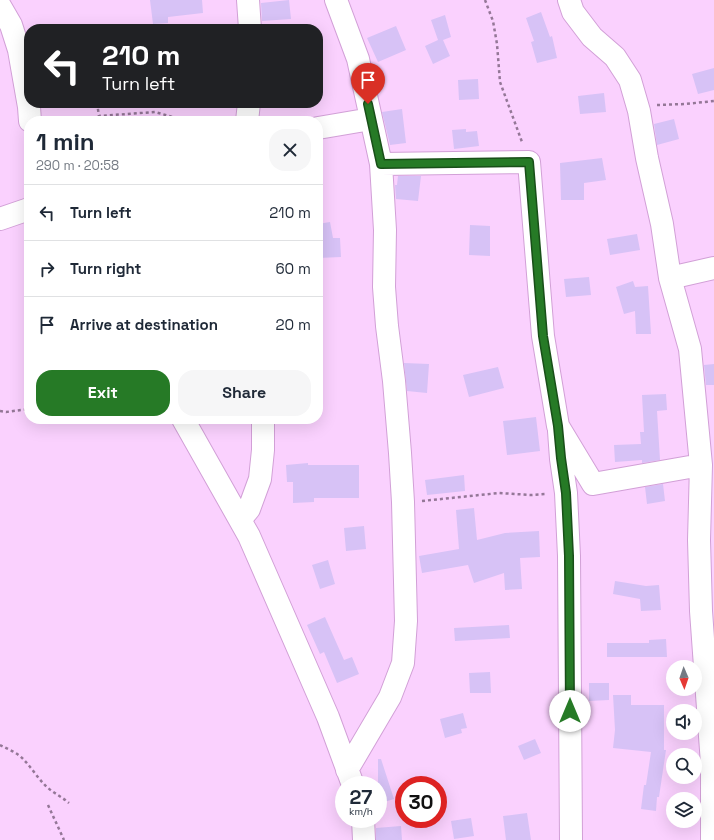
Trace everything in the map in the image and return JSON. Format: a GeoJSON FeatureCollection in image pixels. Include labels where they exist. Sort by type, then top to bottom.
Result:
{"type":"FeatureCollection","features":[{"type":"Feature","properties":{"kind":"street"},"geometry":{"type":"LineString","coordinates":[[248,0],[250,24]]}},
{"type":"Feature","properties":{"kind":"street"},"geometry":{"type":"LineString","coordinates":[[336,0],[358,58],[381,164],[385,230],[384,287],[400,453],[403,502],[406,621],[403,663],[390,697],[350,776]]}},
{"type":"Feature","properties":{"kind":"street"},"geometry":{"type":"LineString","coordinates":[[569,0],[573,12],[592,37],[615,57],[630,80],[639,111],[647,158],[662,224],[670,278],[690,349],[701,465],[698,540],[701,611],[712,764],[712,840]]}},
{"type":"Feature","properties":{"kind":"street"},"geometry":{"type":"LineString","coordinates":[[0,6],[11,25],[19,50],[24,78]]}},
{"type":"Feature","properties":{"kind":"street"},"geometry":{"type":"LineString","coordinates":[[323,127],[371,119]]}},
{"type":"Feature","properties":{"kind":"street"},"geometry":{"type":"LineString","coordinates":[[381,164],[529,162],[543,336],[558,426],[566,493],[569,556],[571,840]]}},
{"type":"Feature","properties":{"kind":"street"},"geometry":{"type":"LineString","coordinates":[[0,220],[24,211]]}},
{"type":"Feature","properties":{"kind":"street"},"geometry":{"type":"LineString","coordinates":[[670,278],[714,268]]}},
{"type":"Feature","properties":{"kind":"street"},"geometry":{"type":"LineString","coordinates":[[186,424],[249,536],[328,717],[350,776]]}},
{"type":"Feature","properties":{"kind":"street"},"geometry":{"type":"LineString","coordinates":[[240,520],[249,509],[260,479],[263,450],[263,424]]}},
{"type":"Feature","properties":{"kind":"street"},"geometry":{"type":"LineString","coordinates":[[558,426],[594,484],[701,465]]}},
{"type":"Feature","properties":{"kind":"street"},"geometry":{"type":"LineString","coordinates":[[363,828],[364,840]]}},
{"type":"Feature","properties":{"kind":"path"},"geometry":{"type":"LineString","coordinates":[[485,0],[493,21],[497,44],[500,82],[529,162]]}},
{"type":"Feature","properties":{"kind":"path"},"geometry":{"type":"LineString","coordinates":[[639,111],[650,106],[714,101]]}},
{"type":"Feature","properties":{"kind":"path"},"geometry":{"type":"LineString","coordinates":[[100,116],[155,112],[169,116]]}},
{"type":"Feature","properties":{"kind":"path"},"geometry":{"type":"LineString","coordinates":[[0,412],[24,410]]}},
{"type":"Feature","properties":{"kind":"path"},"geometry":{"type":"LineString","coordinates":[[403,502],[499,493],[531,495],[566,493]]}},
{"type":"Feature","properties":{"kind":"path"},"geometry":{"type":"LineString","coordinates":[[0,744],[23,758],[51,791],[69,803]]}},
{"type":"Feature","properties":{"kind":"path"},"geometry":{"type":"LineString","coordinates":[[48,805],[64,840]]}},
{"type":"Feature","properties":{"kind":"building"},"geometry":{"type":"Polygon","coordinates":[[[150,0],[202,0],[203,13],[168,17],[168,23],[153,24],[150,0]]]}},
{"type":"Feature","properties":{"kind":"building"},"geometry":{"type":"Polygon","coordinates":[[[289,0],[291,19],[262,21],[261,3],[289,0]]]}},
{"type":"Feature","properties":{"kind":"building"},"geometry":{"type":"Polygon","coordinates":[[[541,12],[550,37],[552,36],[557,58],[537,63],[531,42],[534,41],[526,18],[541,12]]]}},
{"type":"Feature","properties":{"kind":"building"},"geometry":{"type":"Polygon","coordinates":[[[445,15],[451,37],[443,40],[450,56],[433,64],[425,46],[438,40],[431,20],[445,15]]]}},
{"type":"Feature","properties":{"kind":"building"},"geometry":{"type":"Polygon","coordinates":[[[396,26],[406,50],[378,62],[367,38],[396,26]]]}},
{"type":"Feature","properties":{"kind":"building"},"geometry":{"type":"Polygon","coordinates":[[[714,68],[714,90],[698,94],[692,74],[714,68]]]}},
{"type":"Feature","properties":{"kind":"building"},"geometry":{"type":"Polygon","coordinates":[[[478,79],[479,99],[459,100],[458,80],[478,79]]]}},
{"type":"Feature","properties":{"kind":"building"},"geometry":{"type":"Polygon","coordinates":[[[604,93],[606,112],[580,114],[578,96],[604,93]]]}},
{"type":"Feature","properties":{"kind":"building"},"geometry":{"type":"Polygon","coordinates":[[[402,109],[406,143],[390,145],[382,112],[402,109]]]}},
{"type":"Feature","properties":{"kind":"building"},"geometry":{"type":"Polygon","coordinates":[[[674,119],[679,139],[657,145],[654,124],[674,119]]]}},
{"type":"Feature","properties":{"kind":"building"},"geometry":{"type":"Polygon","coordinates":[[[466,129],[466,132],[477,131],[479,146],[454,149],[452,130],[466,129]]]}},
{"type":"Feature","properties":{"kind":"building"},"geometry":{"type":"Polygon","coordinates":[[[602,158],[606,180],[584,183],[584,200],[561,200],[560,163],[602,158]]]}},
{"type":"Feature","properties":{"kind":"building"},"geometry":{"type":"Polygon","coordinates":[[[398,176],[421,176],[418,201],[396,199],[395,185],[397,185],[398,176]]]}},
{"type":"Feature","properties":{"kind":"building"},"geometry":{"type":"Polygon","coordinates":[[[330,222],[333,238],[340,238],[341,257],[323,258],[323,223],[330,222]]]}},
{"type":"Feature","properties":{"kind":"building"},"geometry":{"type":"Polygon","coordinates":[[[470,225],[490,226],[490,256],[469,255],[470,225]]]}},
{"type":"Feature","properties":{"kind":"building"},"geometry":{"type":"Polygon","coordinates":[[[637,234],[640,250],[610,255],[607,239],[637,234]]]}},
{"type":"Feature","properties":{"kind":"building"},"geometry":{"type":"Polygon","coordinates":[[[589,277],[591,295],[566,297],[564,279],[589,277]]]}},
{"type":"Feature","properties":{"kind":"building"},"geometry":{"type":"Polygon","coordinates":[[[633,281],[635,287],[648,286],[651,334],[636,334],[635,311],[624,314],[616,287],[633,281]]]}},
{"type":"Feature","properties":{"kind":"building"},"geometry":{"type":"Polygon","coordinates":[[[404,363],[429,364],[427,393],[407,391],[404,363]]]}},
{"type":"Feature","properties":{"kind":"building"},"geometry":{"type":"Polygon","coordinates":[[[714,364],[714,385],[706,385],[704,365],[714,364]]]}},
{"type":"Feature","properties":{"kind":"building"},"geometry":{"type":"Polygon","coordinates":[[[498,367],[504,388],[469,397],[463,375],[498,367]]]}},
{"type":"Feature","properties":{"kind":"building"},"geometry":{"type":"Polygon","coordinates":[[[666,394],[667,410],[657,411],[660,460],[642,463],[642,460],[615,462],[614,445],[641,444],[640,432],[644,432],[642,395],[666,394]]]}},
{"type":"Feature","properties":{"kind":"building"},"geometry":{"type":"Polygon","coordinates":[[[536,417],[540,451],[507,455],[503,421],[536,417]]]}},
{"type":"Feature","properties":{"kind":"building"},"geometry":{"type":"Polygon","coordinates":[[[308,463],[308,465],[359,465],[359,498],[314,498],[314,502],[293,503],[293,482],[287,482],[286,465],[308,463]]]}},
{"type":"Feature","properties":{"kind":"building"},"geometry":{"type":"Polygon","coordinates":[[[464,475],[465,491],[427,495],[425,480],[464,475]]]}},
{"type":"Feature","properties":{"kind":"building"},"geometry":{"type":"Polygon","coordinates":[[[663,484],[665,501],[647,504],[645,487],[663,484]]]}},
{"type":"Feature","properties":{"kind":"building"},"geometry":{"type":"Polygon","coordinates":[[[474,508],[477,540],[505,533],[539,531],[540,557],[520,558],[522,589],[505,590],[504,573],[474,583],[468,565],[422,573],[419,556],[459,549],[456,510],[474,508]]]}},
{"type":"Feature","properties":{"kind":"building"},"geometry":{"type":"Polygon","coordinates":[[[364,526],[366,549],[346,551],[344,528],[364,526]]]}},
{"type":"Feature","properties":{"kind":"building"},"geometry":{"type":"Polygon","coordinates":[[[328,560],[335,584],[320,589],[312,565],[328,560]]]}},
{"type":"Feature","properties":{"kind":"building"},"geometry":{"type":"Polygon","coordinates":[[[615,581],[646,586],[659,585],[661,610],[641,611],[640,599],[613,594],[615,581]]]}},
{"type":"Feature","properties":{"kind":"building"},"geometry":{"type":"Polygon","coordinates":[[[325,617],[344,660],[352,657],[359,674],[337,683],[324,652],[320,654],[307,625],[325,617]]]}},
{"type":"Feature","properties":{"kind":"building"},"geometry":{"type":"Polygon","coordinates":[[[509,625],[510,638],[455,641],[454,628],[509,625]]]}},
{"type":"Feature","properties":{"kind":"building"},"geometry":{"type":"Polygon","coordinates":[[[666,639],[667,657],[607,657],[607,643],[649,643],[649,640],[666,639]]]}},
{"type":"Feature","properties":{"kind":"building"},"geometry":{"type":"Polygon","coordinates":[[[490,672],[491,693],[470,693],[469,673],[490,672]]]}},
{"type":"Feature","properties":{"kind":"building"},"geometry":{"type":"Polygon","coordinates":[[[589,683],[609,683],[609,700],[589,701],[589,683]]]}},
{"type":"Feature","properties":{"kind":"building"},"geometry":{"type":"Polygon","coordinates":[[[613,695],[631,695],[631,705],[664,705],[664,750],[666,750],[659,797],[657,797],[656,811],[641,809],[651,752],[613,748],[615,730],[613,695]]]}},
{"type":"Feature","properties":{"kind":"building"},"geometry":{"type":"Polygon","coordinates":[[[463,713],[467,728],[461,729],[462,733],[445,738],[440,719],[463,713]]]}},
{"type":"Feature","properties":{"kind":"building"},"geometry":{"type":"Polygon","coordinates":[[[535,739],[541,753],[524,760],[518,746],[535,739]]]}},
{"type":"Feature","properties":{"kind":"building"},"geometry":{"type":"Polygon","coordinates":[[[378,759],[381,759],[387,776],[378,776],[378,759]]]}},
{"type":"Feature","properties":{"kind":"building"},"geometry":{"type":"Polygon","coordinates":[[[387,777],[394,799],[387,801],[387,777]]]}},
{"type":"Feature","properties":{"kind":"building"},"geometry":{"type":"Polygon","coordinates":[[[527,813],[531,840],[506,840],[503,816],[527,813]]]}},
{"type":"Feature","properties":{"kind":"building"},"geometry":{"type":"Polygon","coordinates":[[[471,818],[474,836],[454,839],[451,821],[471,818]]]}},
{"type":"Feature","properties":{"kind":"building"},"geometry":{"type":"Polygon","coordinates":[[[376,828],[401,828],[402,840],[376,840],[376,828]]]}},
{"type":"Feature","properties":{"kind":"route"},"geometry":{"type":"LineString","coordinates":[[368,104],[381,164],[529,162],[543,336],[558,426],[566,493],[569,556],[570,711]]}}]}
